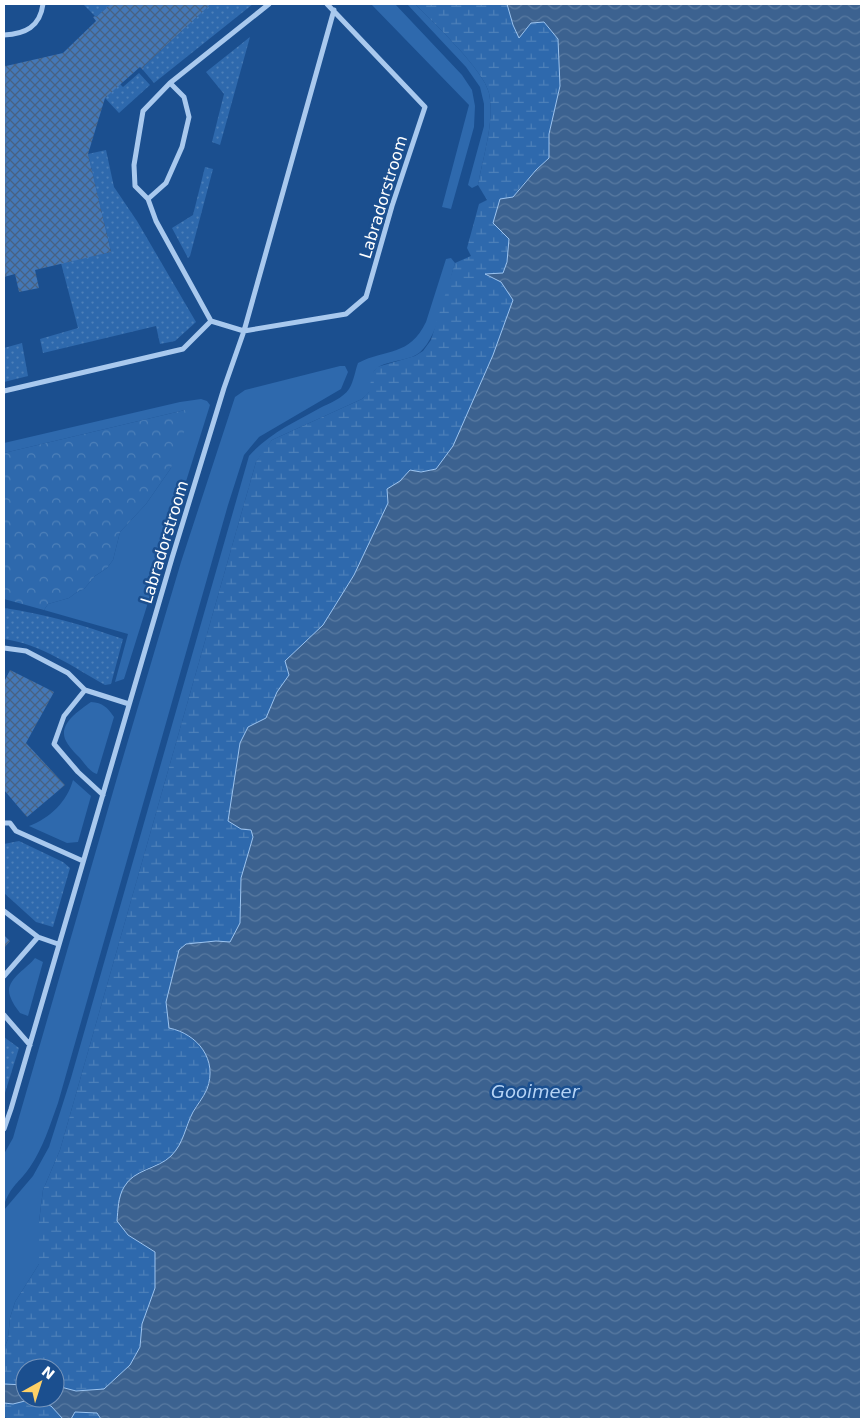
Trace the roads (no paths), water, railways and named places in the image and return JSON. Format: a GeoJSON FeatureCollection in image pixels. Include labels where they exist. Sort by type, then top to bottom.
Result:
{"type":"FeatureCollection","features":[{"type":"Feature","properties":{"kind":"street"},"geometry":{"type":"LineString","coordinates":[[4,35],[18,34],[29,29],[36,22],[42,11],[43,4]]}},
{"type":"Feature","properties":{"kind":"street"},"geometry":{"type":"LineString","coordinates":[[4,391],[184,349],[211,321],[156,221],[148,199],[135,186],[134,165],[143,111],[170,83],[268,4]]}},
{"type":"Feature","properties":{"kind":"street","name":"Labradorstroom"},"geometry":{"type":"LineString","coordinates":[[211,321],[244,331],[346,314],[366,297],[392,206],[425,107],[327,4]]}},
{"type":"Feature","properties":{"kind":"street","name":"Labradorstroom"},"geometry":{"type":"LineString","coordinates":[[4,1128],[218,407],[244,331],[334,10]]}},
{"type":"Feature","properties":{"kind":"street"},"geometry":{"type":"LineString","coordinates":[[148,199],[166,183],[182,147],[189,117],[184,97],[170,83]]}},
{"type":"Feature","properties":{"kind":"street"},"geometry":{"type":"LineString","coordinates":[[4,648],[26,651],[68,673],[84,690],[129,704]]}},
{"type":"Feature","properties":{"kind":"street"},"geometry":{"type":"LineString","coordinates":[[84,690],[64,716],[54,744],[78,772],[103,795]]}},
{"type":"Feature","properties":{"kind":"street"},"geometry":{"type":"LineString","coordinates":[[4,822],[10,823],[16,831],[83,861]]}},
{"type":"Feature","properties":{"kind":"street"},"geometry":{"type":"LineString","coordinates":[[4,911],[38,937],[58,944]]}},
{"type":"Feature","properties":{"kind":"street"},"geometry":{"type":"LineString","coordinates":[[4,976],[38,937]]}},
{"type":"Feature","properties":{"kind":"street"},"geometry":{"type":"LineString","coordinates":[[4,1015],[30,1045]]}},
{"type":"Feature","properties":{"kind":"water","name":"Gooimeer"},"geometry":{"type":"Polygon","coordinates":[[[507,4],[861,4],[861,1419],[101,1419],[97,1413],[75,1412],[71,1419],[63,1419],[53,1408],[65,1408],[65,1388],[76,1391],[104,1389],[130,1365],[140,1347],[142,1324],[155,1288],[155,1252],[128,1235],[117,1221],[119,1204],[122,1191],[128,1181],[134,1176],[160,1164],[175,1151],[182,1140],[193,1112],[207,1089],[210,1078],[210,1068],[207,1059],[197,1042],[179,1031],[169,1028],[166,1002],[179,950],[186,944],[216,941],[230,942],[240,923],[241,878],[253,837],[251,830],[241,829],[228,821],[240,743],[248,727],[266,718],[277,692],[289,675],[285,661],[323,625],[354,575],[388,503],[387,489],[400,481],[410,470],[421,472],[436,469],[453,446],[493,355],[513,300],[501,282],[485,274],[503,273],[507,262],[509,239],[493,223],[500,199],[513,197],[549,158],[549,134],[560,86],[558,39],[544,22],[531,23],[519,38],[507,4]]]}},
{"type":"Feature","properties":{"kind":"water","name":"Gooimeer"},"geometry":{"type":"Polygon","coordinates":[[[4,1384],[15,1385],[15,1404],[4,1403],[4,1384]]]}}]}
